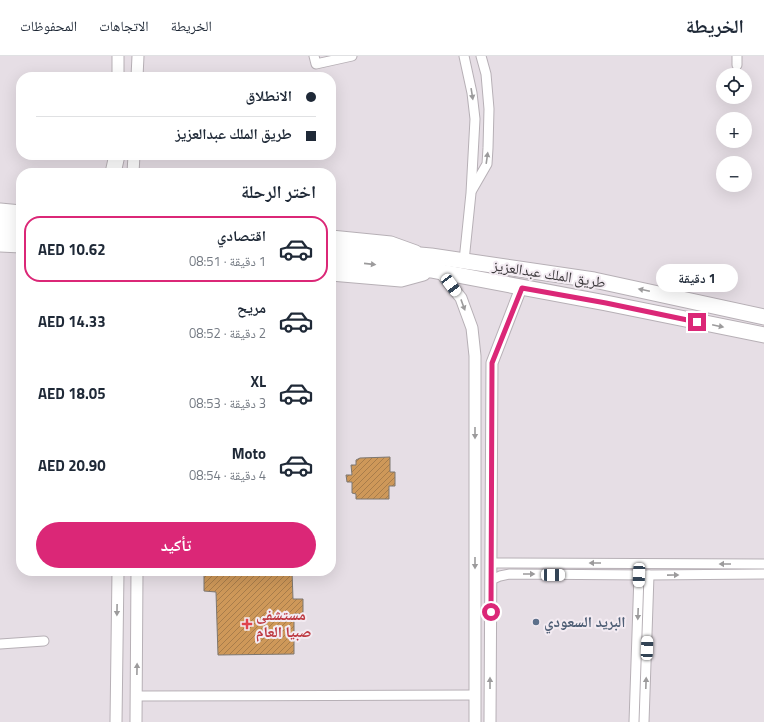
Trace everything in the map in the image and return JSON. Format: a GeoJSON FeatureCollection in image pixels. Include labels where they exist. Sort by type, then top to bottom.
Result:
{"type":"FeatureCollection","features":[{"type":"Feature","properties":{"kind":"highway"},"geometry":{"type":"LineString","coordinates":[[0,211],[16,213]]}},
{"type":"Feature","properties":{"kind":"highway"},"geometry":{"type":"LineString","coordinates":[[0,224],[16,226]]}},
{"type":"Feature","properties":{"kind":"highway"},"geometry":{"type":"LineString","coordinates":[[0,236],[16,238]]}},
{"type":"Feature","properties":{"kind":"highway","name":"طريق الملك عبدالعزيز"},"geometry":{"type":"LineString","coordinates":[[336,248],[434,266],[522,288],[606,303],[762,337]]}},
{"type":"Feature","properties":{"kind":"highway","name":"طريق الملك عبدالعزيز"},"geometry":{"type":"LineString","coordinates":[[336,260],[434,266],[464,260],[594,280],[764,317]]}},
{"type":"Feature","properties":{"kind":"highway"},"geometry":{"type":"LineString","coordinates":[[336,274],[401,279],[434,266]]}},
{"type":"Feature","properties":{"kind":"street"},"geometry":{"type":"LineString","coordinates":[[118,56],[118,72]]}},
{"type":"Feature","properties":{"kind":"street"},"geometry":{"type":"LineString","coordinates":[[138,56],[138,72]]}},
{"type":"Feature","properties":{"kind":"street"},"geometry":{"type":"LineString","coordinates":[[314,56],[316,64],[352,56]]}},
{"type":"Feature","properties":{"kind":"street"},"geometry":{"type":"LineString","coordinates":[[464,56],[472,93],[475,119],[471,192],[464,260]]}},
{"type":"Feature","properties":{"kind":"street"},"geometry":{"type":"LineString","coordinates":[[471,192],[487,164],[489,109],[486,74],[481,56]]}},
{"type":"Feature","properties":{"kind":"street"},"geometry":{"type":"LineString","coordinates":[[336,236],[391,242],[434,266],[461,298],[472,328],[476,356],[475,722]]}},
{"type":"Feature","properties":{"kind":"street"},"geometry":{"type":"LineString","coordinates":[[0,246],[16,247]]}},
{"type":"Feature","properties":{"kind":"street"},"geometry":{"type":"LineString","coordinates":[[490,722],[492,363],[522,288]]}},
{"type":"Feature","properties":{"kind":"street"},"geometry":{"type":"LineString","coordinates":[[491,563],[764,564]]}},
{"type":"Feature","properties":{"kind":"street"},"geometry":{"type":"LineString","coordinates":[[491,580],[510,574],[764,574]]}},
{"type":"Feature","properties":{"kind":"street"},"geometry":{"type":"LineString","coordinates":[[634,722],[639,575]]}},
{"type":"Feature","properties":{"kind":"street"},"geometry":{"type":"LineString","coordinates":[[644,722],[649,575]]}},
{"type":"Feature","properties":{"kind":"street"},"geometry":{"type":"LineString","coordinates":[[116,722],[118,576]]}},
{"type":"Feature","properties":{"kind":"street"},"geometry":{"type":"LineString","coordinates":[[136,722],[137,576]]}},
{"type":"Feature","properties":{"kind":"street"},"geometry":{"type":"LineString","coordinates":[[0,644],[44,641]]}},
{"type":"Feature","properties":{"kind":"street"},"geometry":{"type":"LineString","coordinates":[[136,696],[475,695]]}},
{"type":"Feature","properties":{"kind":"building"},"geometry":{"type":"Polygon","coordinates":[[[390,457],[390,472],[395,472],[395,486],[389,486],[389,499],[356,499],[356,494],[352,493],[352,482],[347,482],[346,475],[352,475],[351,465],[356,465],[356,460],[360,458],[390,457]]]}},
{"type":"Feature","properties":{"kind":"building"},"geometry":{"type":"Polygon","coordinates":[[[204,576],[292,576],[293,599],[303,599],[303,614],[294,614],[294,654],[218,655],[216,592],[204,591],[204,576]]]}},
{"type":"Feature","properties":{"kind":"place","name":"البريد السعودي"},"geometry":{"type":"Point","coordinates":[536,622]}},
{"type":"Feature","properties":{"kind":"place","name":"مستشفى صبيا العام"},"geometry":{"type":"Point","coordinates":[247,624]}},
{"type":"Feature","properties":{"kind":"route"},"geometry":{"type":"LineString","coordinates":[[491,612],[492,363],[522,288],[606,303],[697,322]]}}]}
